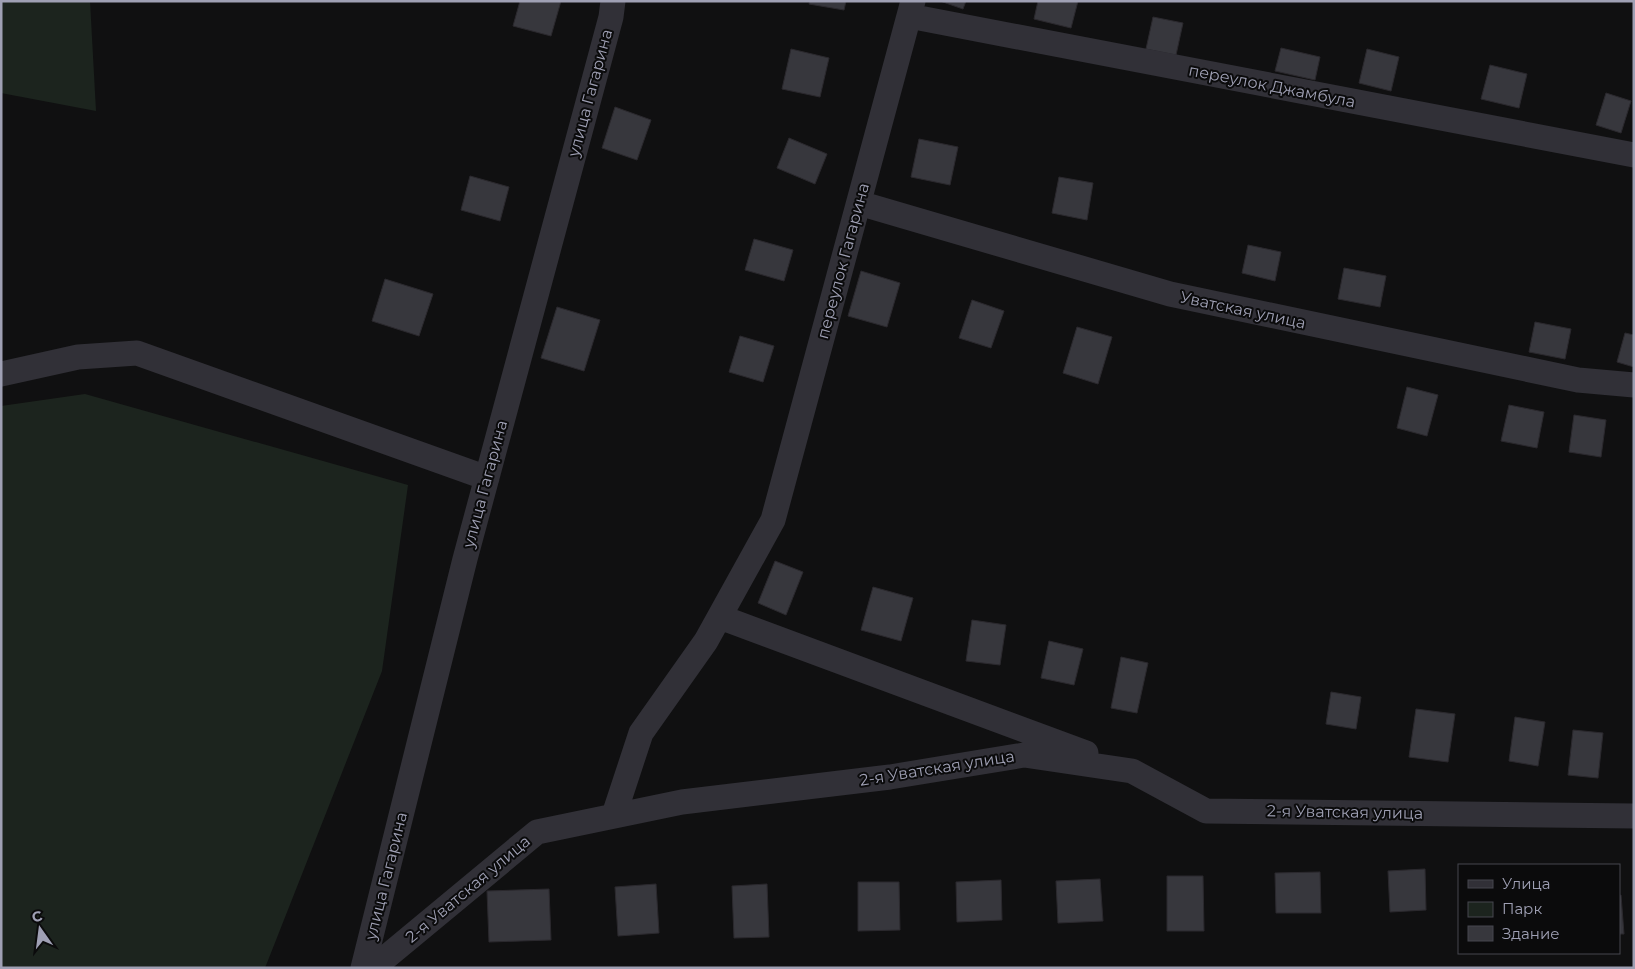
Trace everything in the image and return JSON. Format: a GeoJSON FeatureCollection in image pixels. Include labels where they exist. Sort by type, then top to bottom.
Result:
{"type":"FeatureCollection","features":[{"type":"Feature","properties":{"kind":"street","name":"улица Гагарина"},"geometry":{"type":"LineString","coordinates":[[362,968],[487,478],[613,1]]}},
{"type":"Feature","properties":{"kind":"street","name":"переулок Джамбула"},"geometry":{"type":"LineString","coordinates":[[911,9],[1634,155]]}},
{"type":"Feature","properties":{"kind":"street","name":"переулок Гагарина"},"geometry":{"type":"LineString","coordinates":[[614,815],[641,733],[706,641],[774,520],[911,9]]}},
{"type":"Feature","properties":{"kind":"street","name":"Уватская улица"},"geometry":{"type":"LineString","coordinates":[[859,203],[1170,294],[1578,380],[1634,385]]}},
{"type":"Feature","properties":{"kind":"street"},"geometry":{"type":"LineString","coordinates":[[1,374],[78,357],[137,354],[487,478]]}},
{"type":"Feature","properties":{"kind":"street"},"geometry":{"type":"LineString","coordinates":[[720,617],[1132,771]]}},
{"type":"Feature","properties":{"kind":"street","name":"2-я Уватская улица"},"geometry":{"type":"LineString","coordinates":[[373,968],[537,832],[682,802],[890,776],[1024,755],[1132,771],[1206,811],[1634,816]]}},
{"type":"Feature","properties":{"kind":"green space"},"geometry":{"type":"Polygon","coordinates":[[[1,1],[90,1],[96,111],[1,93],[1,1]]]}},
{"type":"Feature","properties":{"kind":"green space"},"geometry":{"type":"Polygon","coordinates":[[[85,394],[408,485],[382,671],[265,968],[1,968],[1,406],[85,394]]]}},
{"type":"Feature","properties":{"kind":"building"},"geometry":{"type":"Polygon","coordinates":[[[520,1],[561,1],[551,36],[513,26],[520,1]]]}},
{"type":"Feature","properties":{"kind":"building"},"geometry":{"type":"Polygon","coordinates":[[[810,1],[846,1],[844,10],[809,4],[810,1]]]}},
{"type":"Feature","properties":{"kind":"building"},"geometry":{"type":"Polygon","coordinates":[[[940,1],[966,1],[963,9],[940,1]]]}},
{"type":"Feature","properties":{"kind":"building"},"geometry":{"type":"Polygon","coordinates":[[[1038,1],[1078,1],[1071,28],[1034,19],[1038,1]]]}},
{"type":"Feature","properties":{"kind":"building"},"geometry":{"type":"Polygon","coordinates":[[[1153,17],[1183,23],[1176,55],[1146,49],[1153,17]]]}},
{"type":"Feature","properties":{"kind":"building"},"geometry":{"type":"Polygon","coordinates":[[[1281,48],[1320,57],[1315,80],[1275,71],[1281,48]]]}},
{"type":"Feature","properties":{"kind":"building"},"geometry":{"type":"Polygon","coordinates":[[[791,49],[829,58],[820,97],[782,89],[791,49]]]}},
{"type":"Feature","properties":{"kind":"building"},"geometry":{"type":"Polygon","coordinates":[[[1367,49],[1399,57],[1391,91],[1359,83],[1367,49]]]}},
{"type":"Feature","properties":{"kind":"building"},"geometry":{"type":"Polygon","coordinates":[[[1490,65],[1527,74],[1519,108],[1481,99],[1490,65]]]}},
{"type":"Feature","properties":{"kind":"building"},"geometry":{"type":"Polygon","coordinates":[[[1606,93],[1631,101],[1621,133],[1596,125],[1606,93]]]}},
{"type":"Feature","properties":{"kind":"building"},"geometry":{"type":"Polygon","coordinates":[[[615,107],[651,120],[637,160],[602,148],[615,107]]]}},
{"type":"Feature","properties":{"kind":"building"},"geometry":{"type":"Polygon","coordinates":[[[789,138],[827,154],[815,184],[777,168],[789,138]]]}},
{"type":"Feature","properties":{"kind":"building"},"geometry":{"type":"Polygon","coordinates":[[[919,139],[958,147],[950,185],[911,177],[919,139]]]}},
{"type":"Feature","properties":{"kind":"building"},"geometry":{"type":"Polygon","coordinates":[[[470,176],[509,187],[500,221],[461,210],[470,176]]]}},
{"type":"Feature","properties":{"kind":"building"},"geometry":{"type":"Polygon","coordinates":[[[1059,177],[1093,183],[1087,220],[1052,213],[1059,177]]]}},
{"type":"Feature","properties":{"kind":"building"},"geometry":{"type":"Polygon","coordinates":[[[754,239],[793,250],[784,281],[745,270],[754,239]]]}},
{"type":"Feature","properties":{"kind":"building"},"geometry":{"type":"Polygon","coordinates":[[[1248,245],[1281,252],[1275,281],[1242,273],[1248,245]]]}},
{"type":"Feature","properties":{"kind":"building"},"geometry":{"type":"Polygon","coordinates":[[[1344,268],[1386,276],[1380,307],[1338,299],[1344,268]]]}},
{"type":"Feature","properties":{"kind":"building"},"geometry":{"type":"Polygon","coordinates":[[[861,271],[900,283],[887,327],[848,316],[861,271]]]}},
{"type":"Feature","properties":{"kind":"building"},"geometry":{"type":"Polygon","coordinates":[[[385,279],[433,294],[419,336],[372,321],[385,279]]]}},
{"type":"Feature","properties":{"kind":"building"},"geometry":{"type":"Polygon","coordinates":[[[972,300],[1004,311],[991,348],[959,338],[972,300]]]}},
{"type":"Feature","properties":{"kind":"building"},"geometry":{"type":"Polygon","coordinates":[[[557,307],[600,320],[584,371],[541,358],[557,307]]]}},
{"type":"Feature","properties":{"kind":"building"},"geometry":{"type":"Polygon","coordinates":[[[1535,322],[1571,329],[1565,359],[1529,352],[1535,322]]]}},
{"type":"Feature","properties":{"kind":"building"},"geometry":{"type":"Polygon","coordinates":[[[1077,327],[1112,337],[1098,384],[1063,373],[1077,327]]]}},
{"type":"Feature","properties":{"kind":"building"},"geometry":{"type":"Polygon","coordinates":[[[1625,333],[1634,335],[1634,367],[1617,362],[1625,333]]]}},
{"type":"Feature","properties":{"kind":"building"},"geometry":{"type":"Polygon","coordinates":[[[740,336],[774,346],[763,382],[729,372],[740,336]]]}},
{"type":"Feature","properties":{"kind":"building"},"geometry":{"type":"Polygon","coordinates":[[[1407,387],[1438,395],[1427,436],[1397,428],[1407,387]]]}},
{"type":"Feature","properties":{"kind":"building"},"geometry":{"type":"Polygon","coordinates":[[[1509,405],[1544,412],[1537,448],[1501,441],[1509,405]]]}},
{"type":"Feature","properties":{"kind":"building"},"geometry":{"type":"Polygon","coordinates":[[[1574,415],[1606,420],[1601,457],[1569,452],[1574,415]]]}},
{"type":"Feature","properties":{"kind":"building"},"geometry":{"type":"Polygon","coordinates":[[[775,561],[803,572],[786,615],[758,603],[775,561]]]}},
{"type":"Feature","properties":{"kind":"building"},"geometry":{"type":"Polygon","coordinates":[[[873,587],[913,598],[901,641],[861,630],[873,587]]]}},
{"type":"Feature","properties":{"kind":"building"},"geometry":{"type":"Polygon","coordinates":[[[972,620],[1006,625],[1000,665],[966,661],[972,620]]]}},
{"type":"Feature","properties":{"kind":"building"},"geometry":{"type":"Polygon","coordinates":[[[1049,641],[1083,649],[1074,685],[1041,678],[1049,641]]]}},
{"type":"Feature","properties":{"kind":"building"},"geometry":{"type":"Polygon","coordinates":[[[1121,657],[1148,663],[1137,713],[1111,708],[1121,657]]]}},
{"type":"Feature","properties":{"kind":"building"},"geometry":{"type":"Polygon","coordinates":[[[1331,692],[1361,697],[1356,729],[1326,724],[1331,692]]]}},
{"type":"Feature","properties":{"kind":"building"},"geometry":{"type":"Polygon","coordinates":[[[1416,709],[1455,714],[1448,762],[1409,757],[1416,709]]]}},
{"type":"Feature","properties":{"kind":"building"},"geometry":{"type":"Polygon","coordinates":[[[1515,717],[1545,722],[1538,766],[1509,761],[1515,717]]]}},
{"type":"Feature","properties":{"kind":"building"},"geometry":{"type":"Polygon","coordinates":[[[1573,730],[1603,733],[1598,778],[1568,775],[1573,730]]]}},
{"type":"Feature","properties":{"kind":"building"},"geometry":{"type":"Polygon","coordinates":[[[1425,869],[1426,910],[1390,912],[1388,871],[1425,869]]]}},
{"type":"Feature","properties":{"kind":"building"},"geometry":{"type":"Polygon","coordinates":[[[1320,872],[1321,913],[1276,913],[1275,873],[1320,872]]]}},
{"type":"Feature","properties":{"kind":"building"},"geometry":{"type":"Polygon","coordinates":[[[1167,876],[1203,876],[1204,931],[1167,931],[1167,876]]]}},
{"type":"Feature","properties":{"kind":"building"},"geometry":{"type":"Polygon","coordinates":[[[1100,879],[1103,921],[1058,923],[1056,881],[1100,879]]]}},
{"type":"Feature","properties":{"kind":"building"},"geometry":{"type":"Polygon","coordinates":[[[1001,880],[1002,920],[957,922],[956,882],[1001,880]]]}},
{"type":"Feature","properties":{"kind":"building"},"geometry":{"type":"Polygon","coordinates":[[[858,882],[899,882],[900,930],[858,931],[858,882]]]}},
{"type":"Feature","properties":{"kind":"building"},"geometry":{"type":"Polygon","coordinates":[[[656,884],[659,933],[618,936],[615,887],[656,884]]]}},
{"type":"Feature","properties":{"kind":"building"},"geometry":{"type":"Polygon","coordinates":[[[767,884],[769,937],[734,938],[732,886],[767,884]]]}},
{"type":"Feature","properties":{"kind":"building"},"geometry":{"type":"Polygon","coordinates":[[[549,889],[551,940],[489,942],[487,891],[549,889]]]}},
{"type":"Feature","properties":{"kind":"building"},"geometry":{"type":"Polygon","coordinates":[[[1621,895],[1624,934],[1620,934],[1621,895]]]}}]}
